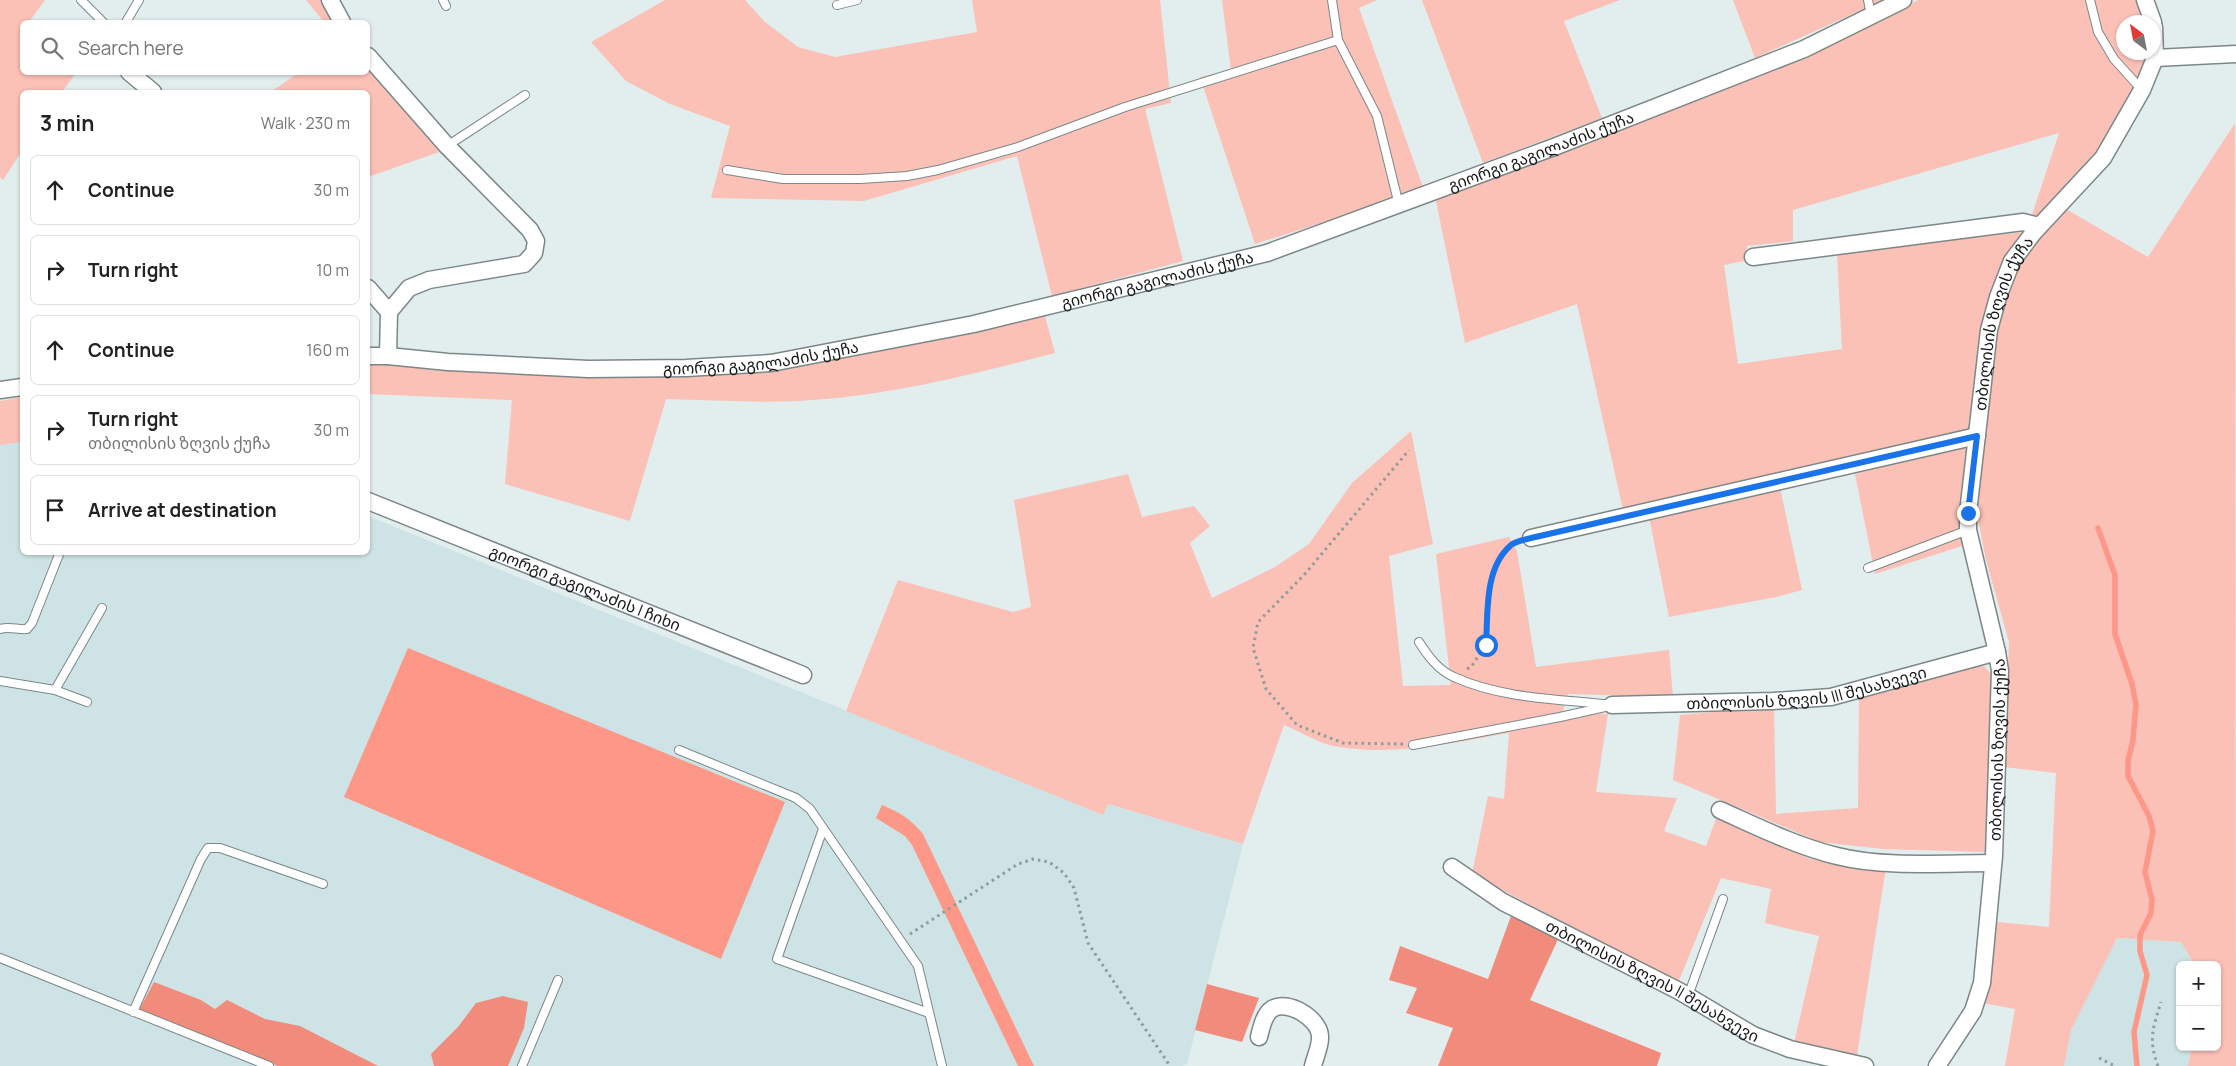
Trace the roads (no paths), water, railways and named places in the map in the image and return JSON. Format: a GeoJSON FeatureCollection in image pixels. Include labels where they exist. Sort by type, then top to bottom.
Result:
{"type":"FeatureCollection","features":[{"type":"Feature","properties":{"kind":"street"},"geometry":{"type":"LineString","coordinates":[[330,0],[341,20]]}},
{"type":"Feature","properties":{"kind":"street","name":"გიორგი გაგილაძის ქუჩა"},"geometry":{"type":"LineString","coordinates":[[370,356],[448,362],[588,368],[686,368],[771,363],[974,324],[1267,253],[1399,205],[1804,48],[1869,8],[1903,0]]}},
{"type":"Feature","properties":{"kind":"street"},"geometry":{"type":"LineString","coordinates":[[2145,0],[2150,15]]}},
{"type":"Feature","properties":{"kind":"street"},"geometry":{"type":"LineString","coordinates":[[2161,58],[2236,54]]}},
{"type":"Feature","properties":{"kind":"street"},"geometry":{"type":"LineString","coordinates":[[370,58],[447,146],[530,230],[536,241],[534,253],[524,264],[429,280],[409,288],[388,312]]}},
{"type":"Feature","properties":{"kind":"street","name":"თბილისის ზღვის ქუჩა"},"geometry":{"type":"LineString","coordinates":[[1936,1066],[1973,1011],[1982,984],[1994,863],[2000,671],[1968,530],[1968,513],[1990,330],[1998,297],[2012,261],[2039,226],[2103,158],[2142,90],[2154,60]]}},
{"type":"Feature","properties":{"kind":"street"},"geometry":{"type":"LineString","coordinates":[[133,75],[151,90]]}},
{"type":"Feature","properties":{"kind":"street"},"geometry":{"type":"LineString","coordinates":[[1753,257],[2023,222],[2039,226]]}},
{"type":"Feature","properties":{"kind":"street"},"geometry":{"type":"LineString","coordinates":[[370,290],[388,312],[388,356]]}},
{"type":"Feature","properties":{"kind":"street"},"geometry":{"type":"LineString","coordinates":[[1,386],[20,388]]}},
{"type":"Feature","properties":{"kind":"street"},"geometry":{"type":"LineString","coordinates":[[1531,538],[1977,436]]}},
{"type":"Feature","properties":{"kind":"street","name":"გიორგი გაგილაძის I ჩიხი"},"geometry":{"type":"LineString","coordinates":[[370,502],[803,675]]}},
{"type":"Feature","properties":{"kind":"street","name":"თბილისის ზღვის III შესახვევი"},"geometry":{"type":"LineString","coordinates":[[1612,705],[1773,702],[1831,698],[1997,652]]}},
{"type":"Feature","properties":{"kind":"street"},"geometry":{"type":"LineString","coordinates":[[1720,810],[1805,847],[1839,857],[1878,862],[1994,863]]}},
{"type":"Feature","properties":{"kind":"street","name":"თბილისის ზღვის II შესახვევი"},"geometry":{"type":"LineString","coordinates":[[1452,867],[1503,902],[1688,996],[1753,1035],[1790,1049],[1865,1066]]}},
{"type":"Feature","properties":{"kind":"street"},"geometry":{"type":"LineString","coordinates":[[1259,1037],[1266,1016],[1271,1009],[1282,1006],[1308,1015],[1318,1026],[1321,1038],[1313,1066]]}},
{"type":"Feature","properties":{"kind":"lane"},"geometry":{"type":"LineString","coordinates":[[81,0],[100,20]]}},
{"type":"Feature","properties":{"kind":"lane"},"geometry":{"type":"LineString","coordinates":[[127,20],[139,0]]}},
{"type":"Feature","properties":{"kind":"lane"},"geometry":{"type":"LineString","coordinates":[[837,5],[857,0]]}},
{"type":"Feature","properties":{"kind":"lane"},"geometry":{"type":"LineString","coordinates":[[1332,0],[1338,40],[1377,116],[1399,205]]}},
{"type":"Feature","properties":{"kind":"lane"},"geometry":{"type":"LineString","coordinates":[[2090,0],[2098,32],[2114,59],[2142,90]]}},
{"type":"Feature","properties":{"kind":"lane"},"geometry":{"type":"LineString","coordinates":[[727,170],[783,179],[907,176],[938,170],[1018,147],[1125,107],[1338,40]]}},
{"type":"Feature","properties":{"kind":"lane"},"geometry":{"type":"LineString","coordinates":[[447,146],[525,96]]}},
{"type":"Feature","properties":{"kind":"lane"},"geometry":{"type":"LineString","coordinates":[[1868,568],[1968,530]]}},
{"type":"Feature","properties":{"kind":"lane"},"geometry":{"type":"LineString","coordinates":[[0,629],[6,627],[18,630],[27,629],[32,623],[59,555]]}},
{"type":"Feature","properties":{"kind":"lane"},"geometry":{"type":"LineString","coordinates":[[55,690],[102,608]]}},
{"type":"Feature","properties":{"kind":"lane"},"geometry":{"type":"LineString","coordinates":[[1419,642],[1429,658],[1452,676],[1497,692],[1612,705]]}},
{"type":"Feature","properties":{"kind":"lane"},"geometry":{"type":"LineString","coordinates":[[0,682],[55,690],[87,702]]}},
{"type":"Feature","properties":{"kind":"lane"},"geometry":{"type":"LineString","coordinates":[[1413,744],[1560,717],[1612,705]]}},
{"type":"Feature","properties":{"kind":"lane"},"geometry":{"type":"LineString","coordinates":[[679,750],[796,798],[810,809],[918,966],[942,1066]]}},
{"type":"Feature","properties":{"kind":"lane"},"geometry":{"type":"LineString","coordinates":[[823,829],[777,959],[929,1013]]}},
{"type":"Feature","properties":{"kind":"lane"},"geometry":{"type":"LineString","coordinates":[[133,1012],[201,858],[208,848],[220,848],[322,884]]}},
{"type":"Feature","properties":{"kind":"lane"},"geometry":{"type":"LineString","coordinates":[[1688,996],[1723,899]]}},
{"type":"Feature","properties":{"kind":"lane"},"geometry":{"type":"LineString","coordinates":[[0,958],[269,1066]]}},
{"type":"Feature","properties":{"kind":"lane"},"geometry":{"type":"LineString","coordinates":[[522,1066],[558,980]]}},
{"type":"Feature","properties":{"kind":"waterway"},"geometry":{"type":"LineString","coordinates":[[2098,528],[2115,575],[2115,634],[2132,684],[2136,704],[2133,740],[2128,761],[2128,776],[2149,816],[2153,831],[2145,872],[2152,900],[2151,913],[2140,935],[2140,951],[2147,975],[2134,1032],[2137,1066]]}}]}
